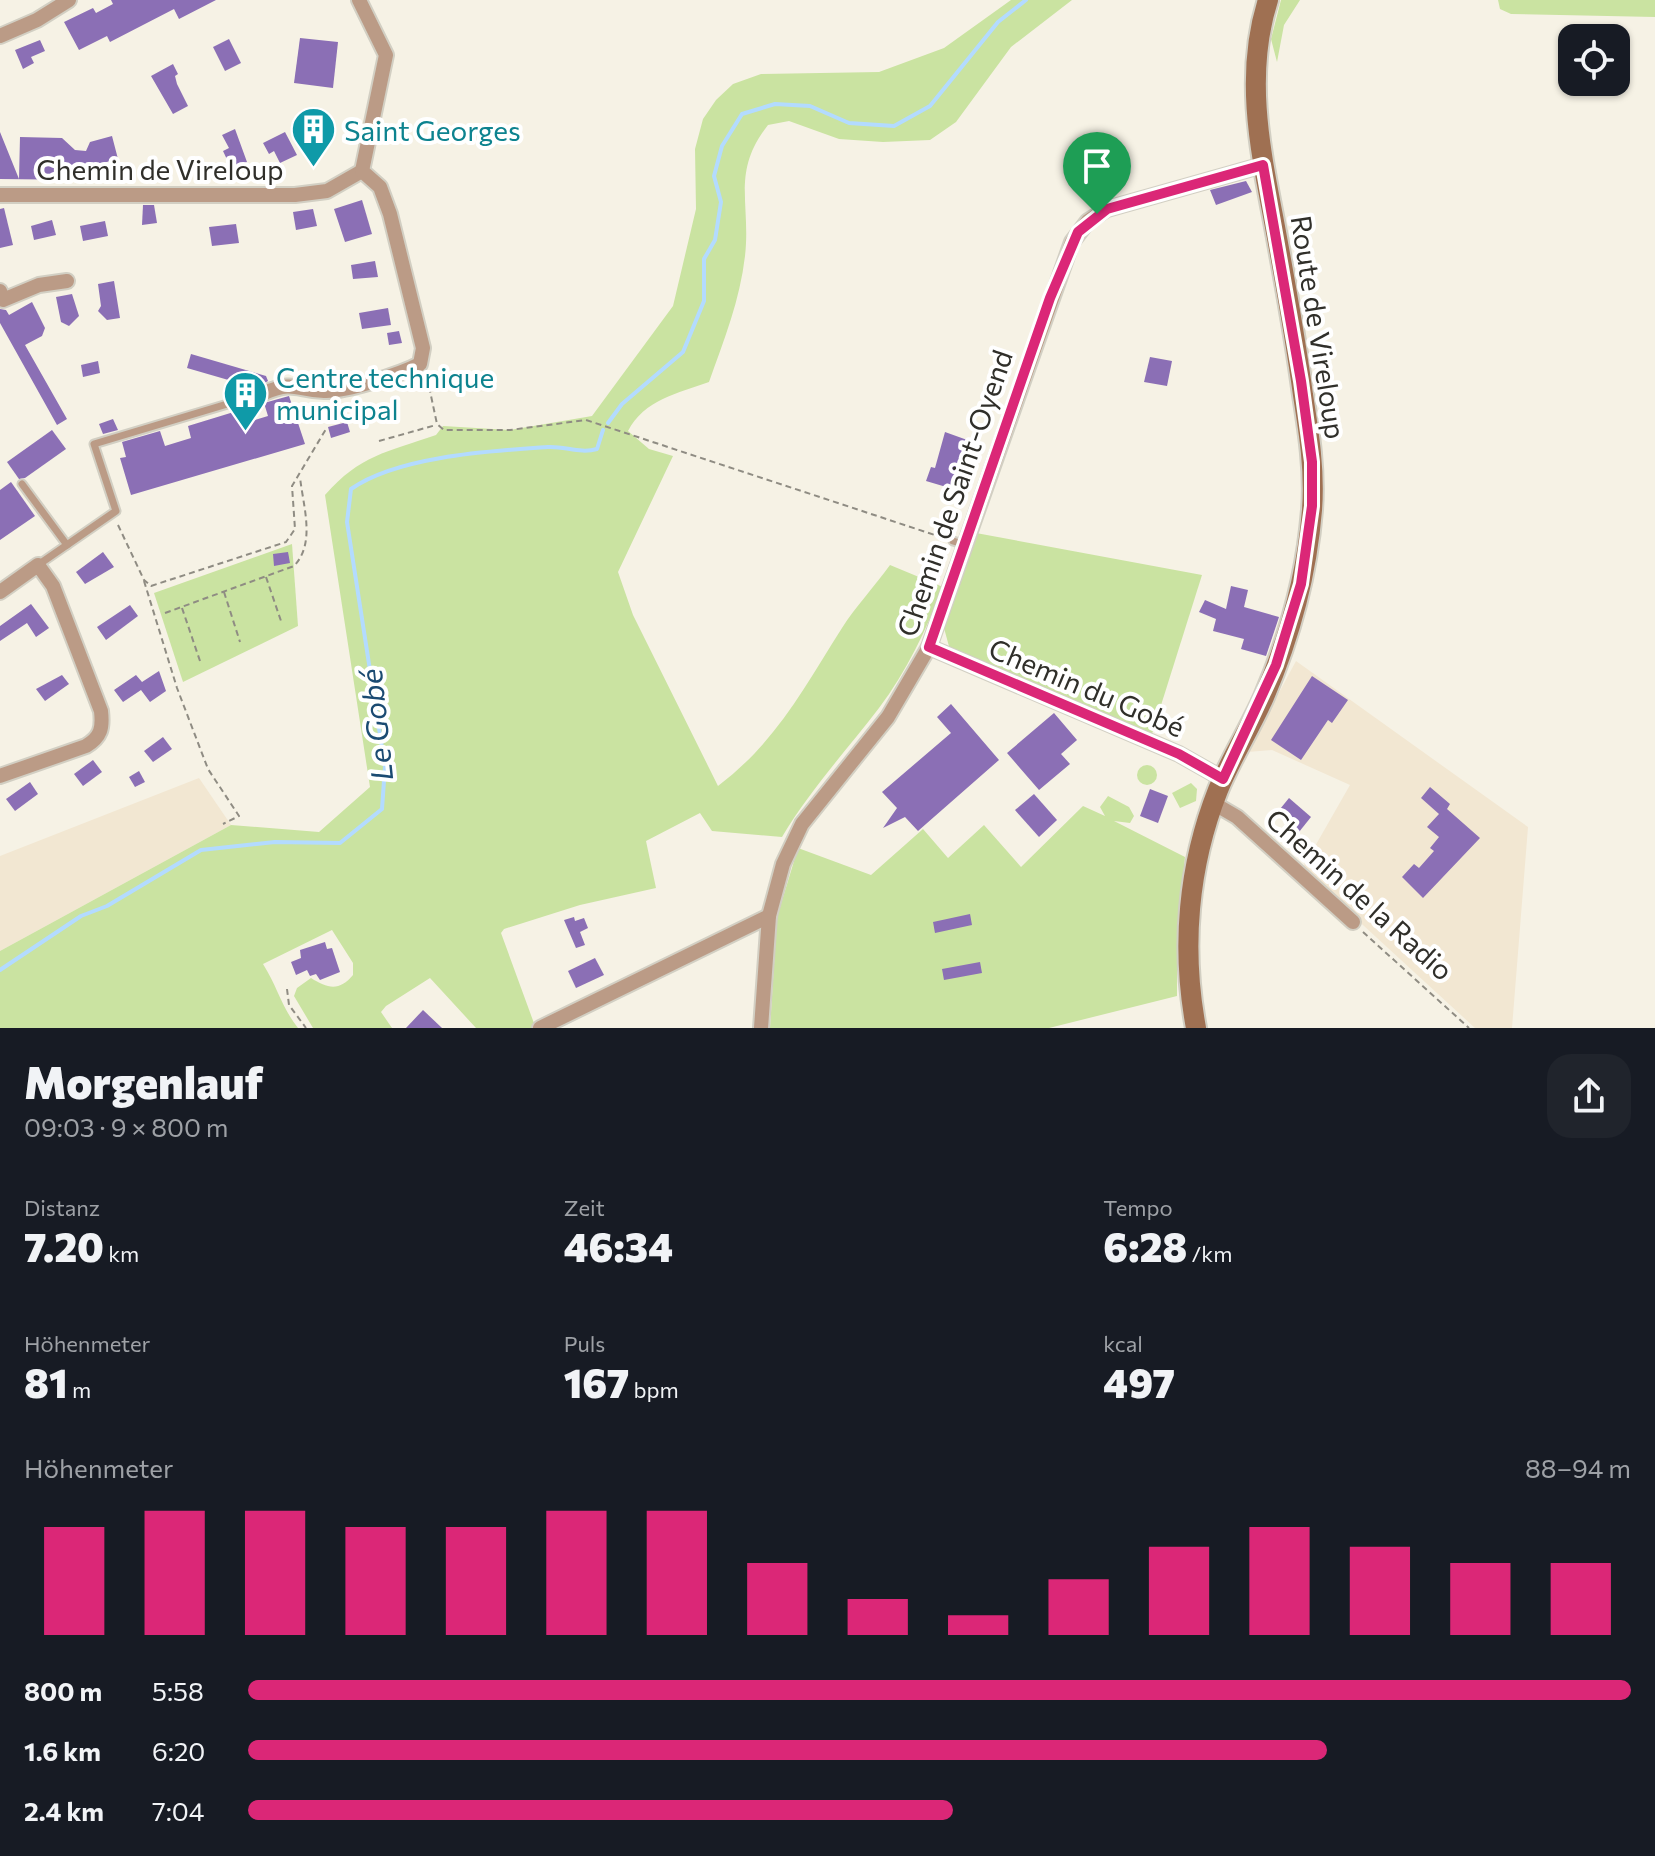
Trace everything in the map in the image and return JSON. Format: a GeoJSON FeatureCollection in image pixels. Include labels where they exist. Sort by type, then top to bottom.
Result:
{"type":"FeatureCollection","features":[{"type":"Feature","properties":{"kind":"main road","name":"Route de Vireloup"},"geometry":{"type":"LineString","coordinates":[[1196,1028],[1190,981],[1190,911],[1200,846],[1213,803],[1263,698],[1287,630],[1304,570],[1312,506],[1312,462],[1263,165],[1255,78],[1260,30],[1268,0]]}},
{"type":"Feature","properties":{"kind":"street"},"geometry":{"type":"LineString","coordinates":[[0,36],[37,20],[69,0]]}},
{"type":"Feature","properties":{"kind":"street"},"geometry":{"type":"LineString","coordinates":[[264,393],[287,384],[323,391],[340,390],[420,364],[423,348],[390,214],[380,187],[362,171],[386,55],[359,0]]}},
{"type":"Feature","properties":{"kind":"street","name":"Chemin de Saint-Oyend"},"geometry":{"type":"LineString","coordinates":[[761,1028],[769,916],[783,864],[802,824],[888,717],[929,647],[959,543],[1050,298],[1078,232],[1107,209],[1263,165]]}},
{"type":"Feature","properties":{"kind":"street","name":"Chemin de Vireloup"},"geometry":{"type":"LineString","coordinates":[[0,195],[295,195],[327,191],[362,171]]}},
{"type":"Feature","properties":{"kind":"street"},"geometry":{"type":"LineString","coordinates":[[0,291],[3,300],[39,285],[67,281]]}},
{"type":"Feature","properties":{"kind":"street"},"geometry":{"type":"LineString","coordinates":[[0,592],[38,565],[53,586],[101,711],[102,723],[96,740],[86,746],[0,776]]}},
{"type":"Feature","properties":{"kind":"street","name":"Chemin du Gobé"},"geometry":{"type":"LineString","coordinates":[[929,647],[1179,754],[1223,779]]}},
{"type":"Feature","properties":{"kind":"street","name":"Chemin de la Radio"},"geometry":{"type":"LineString","coordinates":[[1213,803],[1237,817],[1353,922]]}},
{"type":"Feature","properties":{"kind":"street"},"geometry":{"type":"LineString","coordinates":[[540,1028],[769,916]]}},
{"type":"Feature","properties":{"kind":"lane"},"geometry":{"type":"LineString","coordinates":[[38,565],[116,511],[94,444],[264,393]]}},
{"type":"Feature","properties":{"kind":"lane"},"geometry":{"type":"LineString","coordinates":[[22,484],[67,545]]}},
{"type":"Feature","properties":{"kind":"path"},"geometry":{"type":"LineString","coordinates":[[420,364],[426,369],[437,424]]}},
{"type":"Feature","properties":{"kind":"path"},"geometry":{"type":"LineString","coordinates":[[379,441],[437,424],[453,433],[510,430],[575,420],[597,423],[959,543]]}},
{"type":"Feature","properties":{"kind":"path"},"geometry":{"type":"LineString","coordinates":[[144,580],[151,586],[286,542],[295,529],[292,486],[326,429]]}},
{"type":"Feature","properties":{"kind":"path"},"geometry":{"type":"LineString","coordinates":[[165,613],[294,566],[302,557],[307,541],[300,474]]}},
{"type":"Feature","properties":{"kind":"path"},"geometry":{"type":"LineString","coordinates":[[111,514],[144,580],[177,688],[208,769],[239,816],[223,824]]}},
{"type":"Feature","properties":{"kind":"path"},"geometry":{"type":"LineString","coordinates":[[266,576],[281,621]]}},
{"type":"Feature","properties":{"kind":"path"},"geometry":{"type":"LineString","coordinates":[[224,591],[240,642]]}},
{"type":"Feature","properties":{"kind":"path"},"geometry":{"type":"LineString","coordinates":[[181,607],[200,661]]}},
{"type":"Feature","properties":{"kind":"path","name":"Chemin de la Radio"},"geometry":{"type":"LineString","coordinates":[[1353,922],[1469,1028]]}},
{"type":"Feature","properties":{"kind":"path"},"geometry":{"type":"LineString","coordinates":[[287,989],[289,1005],[306,1028]]}},
{"type":"Feature","properties":{"kind":"shaded area"},"geometry":{"type":"Polygon","coordinates":[[[1296,661],[1528,827],[1512,1028],[1475,1028],[1302,869],[1350,785],[1272,750],[1247,752],[1296,661]]]}},
{"type":"Feature","properties":{"kind":"shaded area"},"geometry":{"type":"Polygon","coordinates":[[[199,778],[231,825],[0,951],[0,856],[199,778]]]}},
{"type":"Feature","properties":{"kind":"green space"},"geometry":{"type":"Polygon","coordinates":[[[1011,0],[1072,0],[1011,47],[956,122],[930,140],[883,142],[839,139],[789,121],[768,125],[757,142],[746,173],[743,272],[731,320],[709,382],[652,405],[628,431],[649,449],[673,456],[618,572],[633,615],[718,786],[739,769],[773,732],[847,620],[890,565],[943,587],[923,634],[898,680],[782,837],[712,831],[700,813],[646,841],[656,888],[580,905],[504,929],[501,933],[535,1026],[532,1028],[476,1028],[430,978],[381,1012],[392,1028],[313,1028],[294,996],[297,988],[311,978],[334,987],[353,975],[353,963],[332,930],[263,964],[298,1028],[0,1028],[0,951],[231,825],[319,832],[370,787],[325,495],[363,463],[436,435],[443,426],[510,430],[592,416],[673,306],[696,209],[695,149],[703,119],[716,100],[733,84],[761,74],[879,72],[944,48],[1011,0]]]}},
{"type":"Feature","properties":{"kind":"green space"},"geometry":{"type":"Polygon","coordinates":[[[1281,0],[1300,0],[1284,25],[1277,62],[1271,39],[1281,0]]]}},
{"type":"Feature","properties":{"kind":"green space"},"geometry":{"type":"Polygon","coordinates":[[[1498,0],[1655,0],[1655,17],[1511,14],[1500,9],[1498,0]]]}},
{"type":"Feature","properties":{"kind":"green space"},"geometry":{"type":"Polygon","coordinates":[[[976,533],[1202,575],[1151,737],[950,650],[944,628],[976,533]]]}},
{"type":"Feature","properties":{"kind":"green space"},"geometry":{"type":"Polygon","coordinates":[[[292,544],[298,626],[183,682],[154,593],[292,544]]]}},
{"type":"Feature","properties":{"kind":"green space"},"geometry":{"type":"Polygon","coordinates":[[[1147,765],[1154,768],[1157,775],[1154,782],[1147,785],[1140,782],[1137,775],[1140,768],[1147,765]]]}},
{"type":"Feature","properties":{"kind":"green space"},"geometry":{"type":"Polygon","coordinates":[[[1191,783],[1197,789],[1196,801],[1180,808],[1172,793],[1191,783]]]}},
{"type":"Feature","properties":{"kind":"green space"},"geometry":{"type":"Polygon","coordinates":[[[1108,796],[1129,807],[1134,816],[1130,823],[1114,821],[1185,857],[1177,941],[1177,996],[1049,1028],[770,1028],[777,917],[798,848],[871,875],[923,829],[948,858],[984,825],[1021,867],[1083,806],[1105,816],[1100,807],[1108,796]]]}},
{"type":"Feature","properties":{"kind":"building"},"geometry":{"type":"Polygon","coordinates":[[[111,0],[216,0],[179,19],[174,9],[110,42],[107,36],[79,50],[64,22],[93,8],[96,13],[113,4],[111,0]]]}},
{"type":"Feature","properties":{"kind":"building"},"geometry":{"type":"Polygon","coordinates":[[[300,38],[338,42],[333,88],[294,83],[300,38]]]}},
{"type":"Feature","properties":{"kind":"building"},"geometry":{"type":"Polygon","coordinates":[[[229,39],[241,63],[225,71],[213,47],[229,39]]]}},
{"type":"Feature","properties":{"kind":"building"},"geometry":{"type":"Polygon","coordinates":[[[40,40],[45,51],[31,57],[34,63],[23,69],[15,50],[40,40]]]}},
{"type":"Feature","properties":{"kind":"building"},"geometry":{"type":"Polygon","coordinates":[[[173,64],[178,74],[175,76],[177,84],[188,106],[173,114],[151,76],[173,64]]]}},
{"type":"Feature","properties":{"kind":"building"},"geometry":{"type":"Polygon","coordinates":[[[235,129],[247,162],[232,170],[223,151],[229,148],[222,135],[235,129]]]}},
{"type":"Feature","properties":{"kind":"building"},"geometry":{"type":"Polygon","coordinates":[[[0,132],[19,179],[20,137],[62,138],[75,150],[86,151],[90,142],[112,136],[118,159],[84,168],[88,180],[0,179],[0,132]]]}},
{"type":"Feature","properties":{"kind":"building"},"geometry":{"type":"Polygon","coordinates":[[[285,132],[297,155],[280,163],[274,151],[269,154],[263,143],[285,132]]]}},
{"type":"Feature","properties":{"kind":"building"},"geometry":{"type":"Polygon","coordinates":[[[1246,181],[1252,192],[1216,205],[1210,190],[1246,181]]]}},
{"type":"Feature","properties":{"kind":"building"},"geometry":{"type":"Polygon","coordinates":[[[362,200],[372,234],[345,242],[334,209],[362,200]]]}},
{"type":"Feature","properties":{"kind":"building"},"geometry":{"type":"Polygon","coordinates":[[[143,205],[154,205],[157,223],[142,225],[143,205]]]}},
{"type":"Feature","properties":{"kind":"building"},"geometry":{"type":"Polygon","coordinates":[[[4,208],[13,245],[0,248],[0,209],[4,208]]]}},
{"type":"Feature","properties":{"kind":"building"},"geometry":{"type":"Polygon","coordinates":[[[313,209],[317,226],[296,230],[293,212],[313,209]]]}},
{"type":"Feature","properties":{"kind":"building"},"geometry":{"type":"Polygon","coordinates":[[[52,220],[56,235],[34,240],[31,226],[52,220]]]}},
{"type":"Feature","properties":{"kind":"building"},"geometry":{"type":"Polygon","coordinates":[[[105,221],[108,236],[83,241],[80,226],[105,221]]]}},
{"type":"Feature","properties":{"kind":"building"},"geometry":{"type":"Polygon","coordinates":[[[236,224],[239,243],[212,246],[209,227],[236,224]]]}},
{"type":"Feature","properties":{"kind":"building"},"geometry":{"type":"Polygon","coordinates":[[[375,261],[378,277],[353,279],[351,265],[375,261]]]}},
{"type":"Feature","properties":{"kind":"building"},"geometry":{"type":"Polygon","coordinates":[[[114,281],[120,318],[107,320],[98,311],[101,306],[98,284],[114,281]]]}},
{"type":"Feature","properties":{"kind":"building"},"geometry":{"type":"Polygon","coordinates":[[[72,294],[79,316],[69,326],[61,322],[56,297],[72,294]]]}},
{"type":"Feature","properties":{"kind":"building"},"geometry":{"type":"Polygon","coordinates":[[[32,302],[45,328],[42,336],[25,345],[67,419],[57,425],[0,323],[0,309],[6,310],[9,315],[32,302]]]}},
{"type":"Feature","properties":{"kind":"building"},"geometry":{"type":"Polygon","coordinates":[[[388,308],[391,325],[362,329],[359,313],[388,308]]]}},
{"type":"Feature","properties":{"kind":"building"},"geometry":{"type":"Polygon","coordinates":[[[399,331],[402,343],[389,345],[387,333],[399,331]]]}},
{"type":"Feature","properties":{"kind":"building"},"geometry":{"type":"Polygon","coordinates":[[[191,354],[266,376],[268,381],[256,388],[187,368],[191,354]]]}},
{"type":"Feature","properties":{"kind":"building"},"geometry":{"type":"Polygon","coordinates":[[[1150,357],[1172,361],[1167,386],[1144,382],[1150,357]]]}},
{"type":"Feature","properties":{"kind":"building"},"geometry":{"type":"Polygon","coordinates":[[[98,361],[100,373],[83,377],[81,365],[98,361]]]}},
{"type":"Feature","properties":{"kind":"building","name":"Centre technique municipal"},"geometry":{"type":"Polygon","coordinates":[[[289,396],[305,444],[131,495],[120,458],[126,457],[122,442],[160,431],[165,446],[191,438],[188,426],[237,411],[241,424],[268,416],[264,403],[289,396]]]}},
{"type":"Feature","properties":{"kind":"building"},"geometry":{"type":"Polygon","coordinates":[[[113,419],[118,430],[103,434],[99,424],[113,419]]]}},
{"type":"Feature","properties":{"kind":"building"},"geometry":{"type":"Polygon","coordinates":[[[347,422],[350,432],[331,438],[328,427],[347,422]]]}},
{"type":"Feature","properties":{"kind":"building"},"geometry":{"type":"Polygon","coordinates":[[[52,430],[66,449],[19,479],[7,462],[52,430]]]}},
{"type":"Feature","properties":{"kind":"building"},"geometry":{"type":"Polygon","coordinates":[[[945,432],[970,441],[953,489],[926,481],[931,467],[935,468],[945,432]]]}},
{"type":"Feature","properties":{"kind":"building"},"geometry":{"type":"Polygon","coordinates":[[[11,482],[35,516],[0,540],[0,490],[11,482]]]}},
{"type":"Feature","properties":{"kind":"building"},"geometry":{"type":"Polygon","coordinates":[[[103,552],[114,567],[85,584],[76,572],[103,552]]]}},
{"type":"Feature","properties":{"kind":"building"},"geometry":{"type":"Polygon","coordinates":[[[288,552],[290,563],[274,566],[273,554],[288,552]]]}},
{"type":"Feature","properties":{"kind":"building"},"geometry":{"type":"Polygon","coordinates":[[[1231,586],[1248,590],[1244,607],[1279,617],[1266,656],[1241,649],[1244,639],[1213,631],[1216,619],[1199,612],[1205,600],[1226,609],[1231,586]]]}},
{"type":"Feature","properties":{"kind":"building"},"geometry":{"type":"Polygon","coordinates":[[[31,604],[49,628],[36,637],[27,623],[0,641],[0,626],[31,604]]]}},
{"type":"Feature","properties":{"kind":"building"},"geometry":{"type":"Polygon","coordinates":[[[130,605],[138,616],[106,640],[97,627],[130,605]]]}},
{"type":"Feature","properties":{"kind":"building"},"geometry":{"type":"Polygon","coordinates":[[[159,671],[166,691],[150,702],[141,690],[123,702],[114,690],[136,675],[142,682],[159,671]]]}},
{"type":"Feature","properties":{"kind":"building"},"geometry":{"type":"Polygon","coordinates":[[[62,675],[69,684],[45,701],[36,689],[62,675]]]}},
{"type":"Feature","properties":{"kind":"building"},"geometry":{"type":"Polygon","coordinates":[[[1312,676],[1348,700],[1332,723],[1328,720],[1301,760],[1271,740],[1312,676]]]}},
{"type":"Feature","properties":{"kind":"building"},"geometry":{"type":"Polygon","coordinates":[[[951,704],[999,760],[918,831],[905,817],[883,828],[897,808],[882,792],[951,733],[937,717],[951,704]]]}},
{"type":"Feature","properties":{"kind":"building"},"geometry":{"type":"Polygon","coordinates":[[[1054,713],[1077,740],[1061,754],[1070,764],[1039,790],[1007,753],[1054,713]]]}},
{"type":"Feature","properties":{"kind":"building"},"geometry":{"type":"Polygon","coordinates":[[[163,737],[172,749],[153,762],[144,751],[163,737]]]}},
{"type":"Feature","properties":{"kind":"building"},"geometry":{"type":"Polygon","coordinates":[[[93,760],[102,772],[83,786],[74,774],[93,760]]]}},
{"type":"Feature","properties":{"kind":"building"},"geometry":{"type":"Polygon","coordinates":[[[139,771],[145,782],[135,787],[129,777],[139,771]]]}},
{"type":"Feature","properties":{"kind":"building"},"geometry":{"type":"Polygon","coordinates":[[[30,782],[38,794],[15,811],[6,799],[30,782]]]}},
{"type":"Feature","properties":{"kind":"building"},"geometry":{"type":"Polygon","coordinates":[[[1430,787],[1450,804],[1447,809],[1480,838],[1423,898],[1402,877],[1414,864],[1419,868],[1434,851],[1430,848],[1439,837],[1427,827],[1439,814],[1421,798],[1430,787]]]}},
{"type":"Feature","properties":{"kind":"building"},"geometry":{"type":"Polygon","coordinates":[[[1150,789],[1168,796],[1158,823],[1140,816],[1150,789]]]}},
{"type":"Feature","properties":{"kind":"building"},"geometry":{"type":"Polygon","coordinates":[[[1034,794],[1057,820],[1039,837],[1015,810],[1034,794]]]}},
{"type":"Feature","properties":{"kind":"building"},"geometry":{"type":"Polygon","coordinates":[[[1289,798],[1311,817],[1299,832],[1276,814],[1289,798]]]}},
{"type":"Feature","properties":{"kind":"building"},"geometry":{"type":"Polygon","coordinates":[[[1320,857],[1329,864],[1321,873],[1312,866],[1320,857]]]}},
{"type":"Feature","properties":{"kind":"building"},"geometry":{"type":"Polygon","coordinates":[[[970,914],[972,925],[935,933],[933,922],[970,914]]]}},
{"type":"Feature","properties":{"kind":"building"},"geometry":{"type":"Polygon","coordinates":[[[574,917],[575,921],[584,918],[588,928],[580,932],[585,945],[576,948],[564,920],[574,917]]]}},
{"type":"Feature","properties":{"kind":"building"},"geometry":{"type":"Polygon","coordinates":[[[325,942],[327,949],[332,948],[340,972],[320,980],[316,974],[310,976],[307,970],[296,975],[291,962],[301,958],[300,950],[325,942]]]}},
{"type":"Feature","properties":{"kind":"building"},"geometry":{"type":"Polygon","coordinates":[[[595,958],[604,975],[576,988],[568,971],[595,958]]]}},
{"type":"Feature","properties":{"kind":"building"},"geometry":{"type":"Polygon","coordinates":[[[980,962],[982,973],[944,980],[942,969],[980,962]]]}},
{"type":"Feature","properties":{"kind":"building"},"geometry":{"type":"Polygon","coordinates":[[[423,1010],[442,1028],[406,1028],[423,1010]]]}},
{"type":"Feature","properties":{"kind":"waterway","name":"Le Gobé"},"geometry":{"type":"LineString","coordinates":[[608,423],[622,404],[683,352],[704,301],[704,259],[715,240],[721,202],[714,176],[722,146],[742,114],[775,104],[810,106],[849,123],[894,126],[930,106],[998,22],[1026,0]]}},
{"type":"Feature","properties":{"kind":"waterway","name":"Le Gobé"},"geometry":{"type":"LineString","coordinates":[[0,970],[81,916],[107,906],[201,850],[275,842],[340,843],[382,809],[385,767],[347,522],[351,489],[394,469],[446,457],[548,447],[585,451],[597,449],[603,430]]}},
{"type":"Feature","properties":{"kind":"place","name":"Saint Georges"},"geometry":{"type":"Point","coordinates":[313,169]}},
{"type":"Feature","properties":{"kind":"place","name":"Centre technique municipal"},"geometry":{"type":"Point","coordinates":[245,432]}},
{"type":"Feature","properties":{"kind":"route"},"geometry":{"type":"LineString","coordinates":[[1263,165],[1286,285],[1309,434],[1312,506],[1301,584],[1276,665],[1223,779],[1179,754],[929,647],[1064,260],[1078,232],[1097,214],[1263,165]]}}]}
